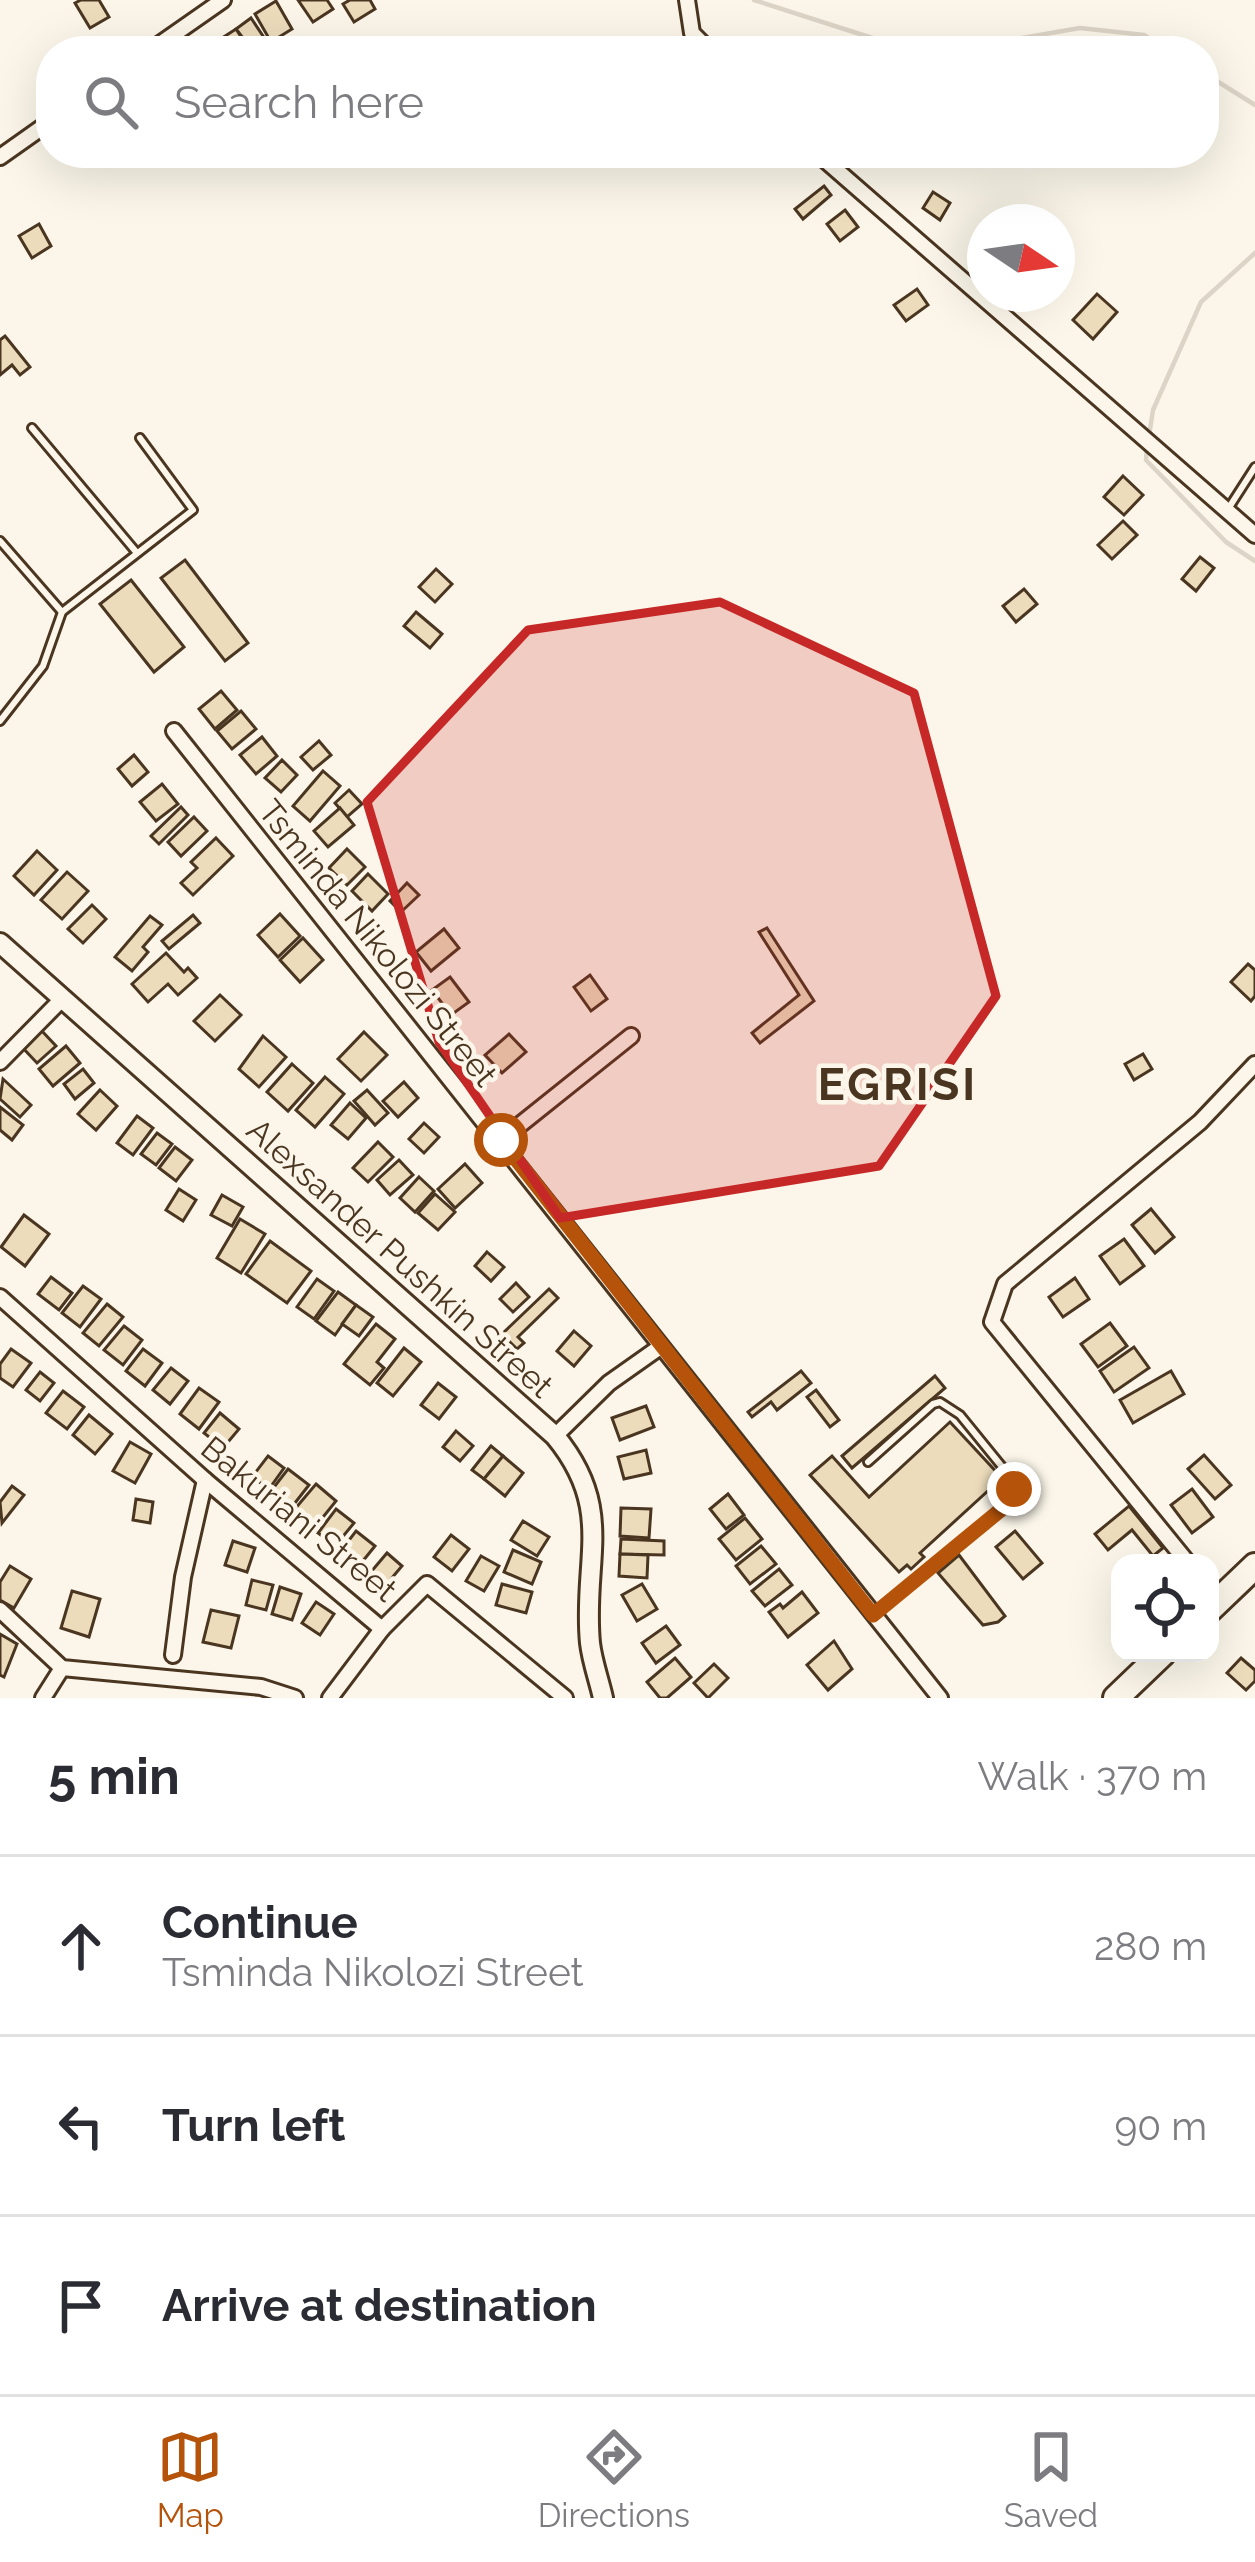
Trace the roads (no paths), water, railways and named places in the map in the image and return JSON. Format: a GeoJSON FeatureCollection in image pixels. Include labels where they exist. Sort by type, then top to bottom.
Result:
{"type":"FeatureCollection","features":[{"type":"Feature","properties":{"kind":"highway"},"geometry":{"type":"LineString","coordinates":[[1219,1594],[1255,1566]]}},
{"type":"Feature","properties":{"kind":"highway"},"geometry":{"type":"LineString","coordinates":[[1116,1698],[1145,1662]]}},
{"type":"Feature","properties":{"kind":"street"},"geometry":{"type":"LineString","coordinates":[[171,36],[223,0]]}},
{"type":"Feature","properties":{"kind":"street"},"geometry":{"type":"LineString","coordinates":[[687,0],[694,36]]}},
{"type":"Feature","properties":{"kind":"street"},"geometry":{"type":"LineString","coordinates":[[0,157],[36,132]]}},
{"type":"Feature","properties":{"kind":"street"},"geometry":{"type":"LineString","coordinates":[[834,168],[1255,535]]}},
{"type":"Feature","properties":{"kind":"street","name":"Tsminda Nikolozi Street"},"geometry":{"type":"LineString","coordinates":[[174,731],[940,1698]]}},
{"type":"Feature","properties":{"kind":"street","name":"Alexsander Pushkin Street"},"geometry":{"type":"LineString","coordinates":[[0,943],[570,1454],[593,1510],[590,1643],[603,1698]]}},
{"type":"Feature","properties":{"kind":"street"},"geometry":{"type":"LineString","coordinates":[[0,1062],[62,999]]}},
{"type":"Feature","properties":{"kind":"street"},"geometry":{"type":"LineString","coordinates":[[501,1140],[631,1036]]}},
{"type":"Feature","properties":{"kind":"street"},"geometry":{"type":"LineString","coordinates":[[1181,1554],[992,1322],[1005,1284],[1200,1122],[1255,1064]]}},
{"type":"Feature","properties":{"kind":"street","name":"Bakuriani Street"},"geometry":{"type":"LineString","coordinates":[[0,1298],[382,1629],[427,1584],[565,1698]]}},
{"type":"Feature","properties":{"kind":"street"},"geometry":{"type":"LineString","coordinates":[[555,1436],[609,1384],[660,1347]]}},
{"type":"Feature","properties":{"kind":"street"},"geometry":{"type":"LineString","coordinates":[[173,1655],[183,1577],[205,1480]]}},
{"type":"Feature","properties":{"kind":"street"},"geometry":{"type":"LineString","coordinates":[[0,1610],[62,1668],[261,1688],[295,1698]]}},
{"type":"Feature","properties":{"kind":"street"},"geometry":{"type":"LineString","coordinates":[[330,1698],[382,1629]]}},
{"type":"Feature","properties":{"kind":"street"},"geometry":{"type":"LineString","coordinates":[[43,1698],[62,1668]]}},
{"type":"Feature","properties":{"kind":"lane"},"geometry":{"type":"LineString","coordinates":[[32,428],[137,553]]}},
{"type":"Feature","properties":{"kind":"lane"},"geometry":{"type":"LineString","coordinates":[[0,721],[43,667],[62,612],[193,510],[140,438]]}},
{"type":"Feature","properties":{"kind":"lane"},"geometry":{"type":"LineString","coordinates":[[1226,512],[1255,467]]}},
{"type":"Feature","properties":{"kind":"lane"},"geometry":{"type":"LineString","coordinates":[[0,542],[62,612]]}},
{"type":"Feature","properties":{"kind":"lane"},"geometry":{"type":"LineString","coordinates":[[868,1462],[940,1402],[961,1415],[1012,1478],[1014,1489],[1003,1508],[873,1615]]}},
{"type":"Feature","properties":{"kind":"waterway"},"geometry":{"type":"LineString","coordinates":[[754,0],[866,36]]}},
{"type":"Feature","properties":{"kind":"waterway"},"geometry":{"type":"LineString","coordinates":[[1034,36],[1080,28],[1146,36]]}},
{"type":"Feature","properties":{"kind":"waterway"},"geometry":{"type":"LineString","coordinates":[[1219,82],[1255,105]]}},
{"type":"Feature","properties":{"kind":"waterway"},"geometry":{"type":"LineString","coordinates":[[1149,436],[1153,410],[1201,302],[1255,253]]}},
{"type":"Feature","properties":{"kind":"waterway"},"geometry":{"type":"LineString","coordinates":[[1147,447],[1146,460],[1226,542],[1255,561]]}},
{"type":"Feature","properties":{"kind":"district","name":"EGRISI"},"geometry":{"type":"Point","coordinates":[898,1084]}}]}
